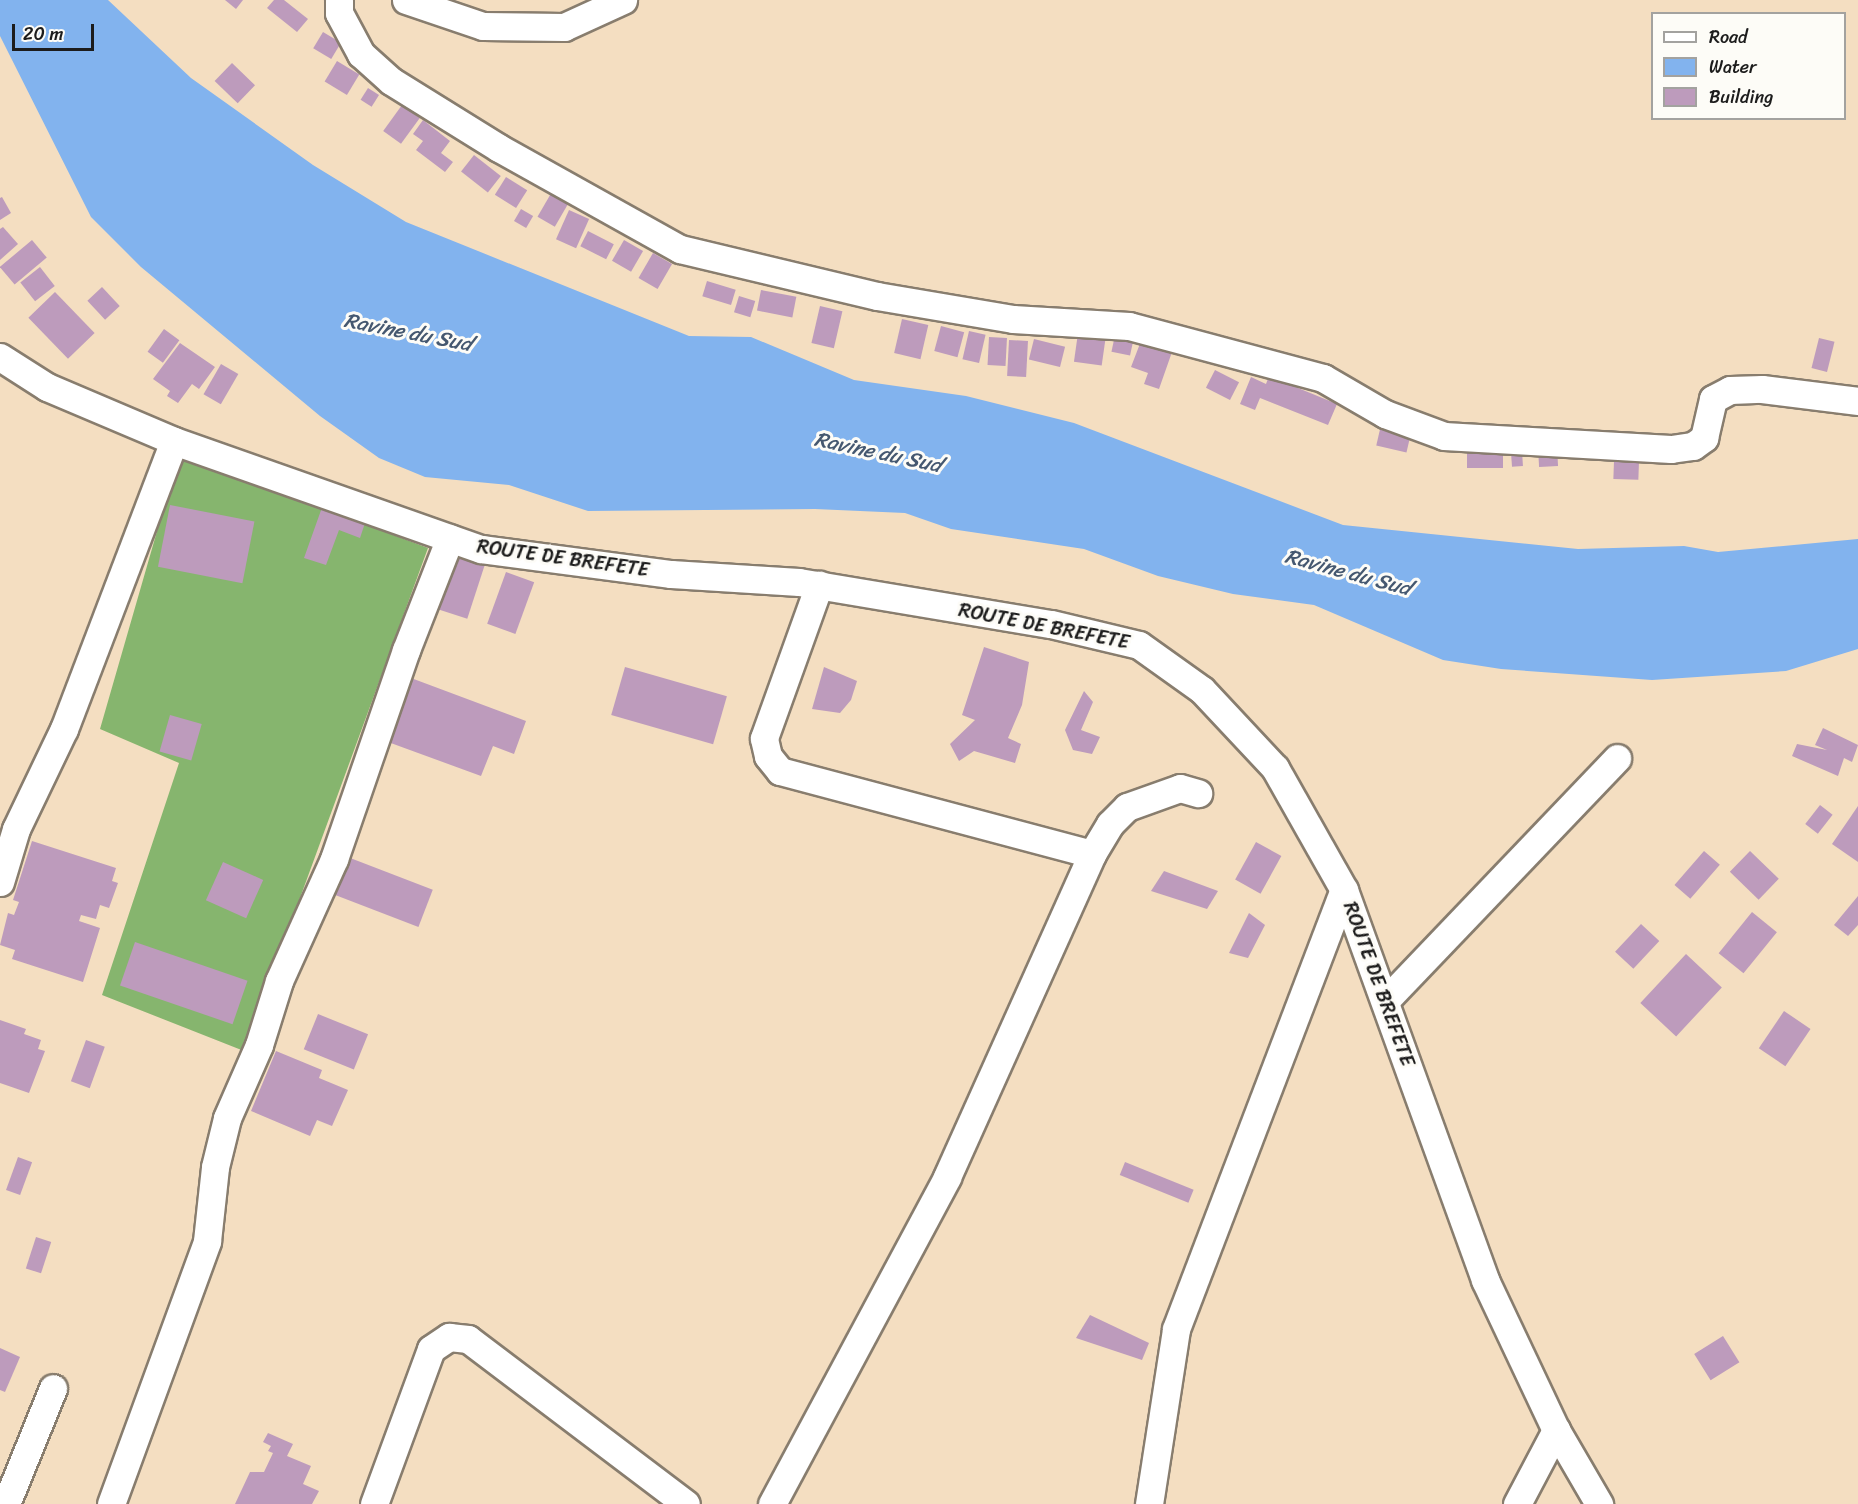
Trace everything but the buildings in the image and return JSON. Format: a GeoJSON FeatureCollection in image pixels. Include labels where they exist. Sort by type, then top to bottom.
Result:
{"type":"FeatureCollection","features":[{"type":"Feature","properties":{"kind":"street"},"geometry":{"type":"LineString","coordinates":[[339,0],[339,13],[361,54],[391,81],[499,148],[680,249],[877,296],[1013,318],[1130,326],[1323,378],[1384,414],[1444,436],[1671,449],[1693,446],[1704,438],[1713,399],[1730,390],[1762,389],[1858,401]]}},
{"type":"Feature","properties":{"kind":"street"},"geometry":{"type":"LineString","coordinates":[[406,0],[483,26],[564,27],[623,0]]}},
{"type":"Feature","properties":{"kind":"street","name":"ROUTE DE BREFETE"},"geometry":{"type":"LineString","coordinates":[[0,357],[47,387],[174,441],[481,549],[659,573],[819,585],[1051,624],[1139,645],[1202,690],[1275,768],[1344,890],[1485,1280],[1556,1430],[1599,1504]]}},
{"type":"Feature","properties":{"kind":"street"},"geometry":{"type":"LineString","coordinates":[[0,882],[16,829],[64,729],[174,441]]}},
{"type":"Feature","properties":{"kind":"street"},"geometry":{"type":"LineString","coordinates":[[111,1504],[207,1241],[215,1167],[227,1118],[259,1045],[279,981],[334,859],[406,650],[450,538]]}},
{"type":"Feature","properties":{"kind":"street"},"geometry":{"type":"LineString","coordinates":[[819,585],[764,738],[768,756],[780,771],[1092,854]]}},
{"type":"Feature","properties":{"kind":"street"},"geometry":{"type":"LineString","coordinates":[[1385,1001],[1617,758]]}},
{"type":"Feature","properties":{"kind":"street"},"geometry":{"type":"LineString","coordinates":[[772,1504],[946,1177],[1092,854],[1110,824],[1128,807],[1180,788],[1198,793]]}},
{"type":"Feature","properties":{"kind":"street"},"geometry":{"type":"LineString","coordinates":[[1149,1504],[1176,1329],[1344,890]]}},
{"type":"Feature","properties":{"kind":"street"},"geometry":{"type":"LineString","coordinates":[[374,1504],[431,1349],[449,1337],[468,1339],[686,1504]]}},
{"type":"Feature","properties":{"kind":"street"},"geometry":{"type":"LineString","coordinates":[[6,1504],[53,1388]]}},
{"type":"Feature","properties":{"kind":"street"},"geometry":{"type":"LineString","coordinates":[[1517,1504],[1556,1430]]}},
{"type":"Feature","properties":{"kind":"green space"},"geometry":{"type":"Polygon","coordinates":[[[179,455],[428,548],[244,1051],[102,995],[179,763],[100,729],[179,455]]]}},
{"type":"Feature","properties":{"kind":"water","name":"Ravine du Sud"},"geometry":{"type":"Polygon","coordinates":[[[0,0],[108,0],[191,78],[313,165],[406,222],[689,336],[751,337],[854,380],[966,396],[1074,423],[1343,525],[1578,549],[1684,546],[1718,552],[1858,539],[1858,649],[1786,671],[1652,680],[1501,669],[1443,660],[1314,605],[1233,594],[1158,576],[1084,549],[951,529],[905,513],[815,509],[588,511],[509,485],[425,477],[379,458],[320,416],[141,267],[91,217],[0,36],[0,0]]]}}]}
